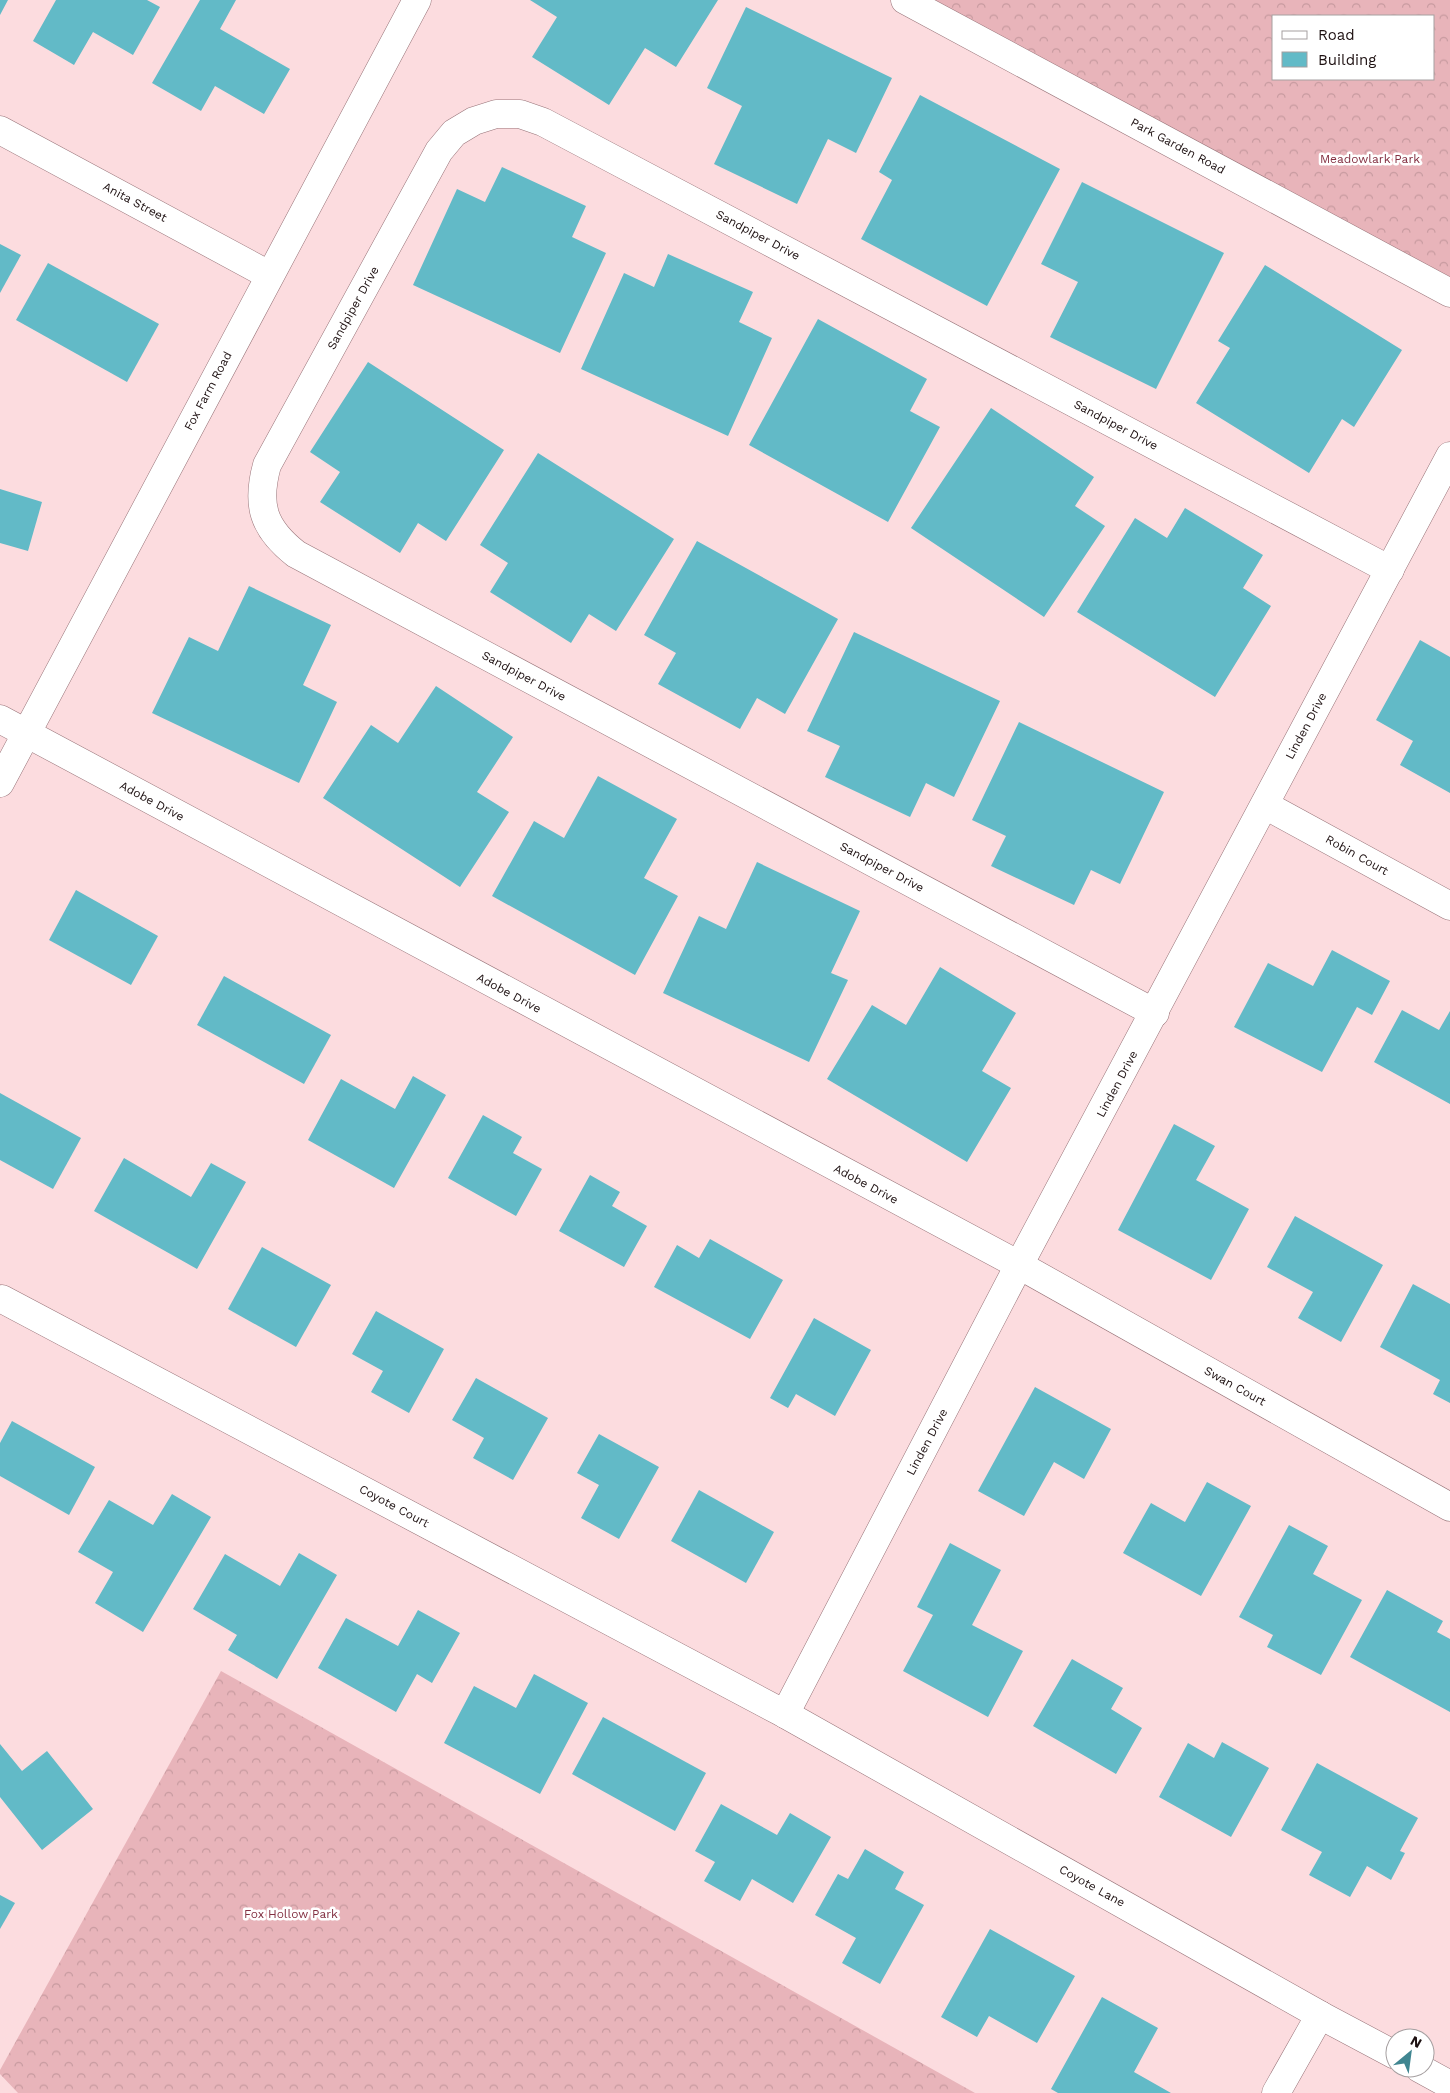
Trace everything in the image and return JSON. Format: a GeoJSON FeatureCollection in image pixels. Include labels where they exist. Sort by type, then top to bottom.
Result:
{"type":"FeatureCollection","features":[{"type":"Feature","properties":{"kind":"street","name":"Fox Farm Road"},"geometry":{"type":"LineString","coordinates":[[0,783],[269,275],[418,0]]}},
{"type":"Feature","properties":{"kind":"street","name":"Park Garden Road"},"geometry":{"type":"LineString","coordinates":[[905,0],[1450,293]]}},
{"type":"Feature","properties":{"kind":"street","name":"Sandpiper Drive"},"geometry":{"type":"LineString","coordinates":[[1155,1013],[296,554],[280,542],[269,524],[262,505],[262,484],[267,465],[439,151],[454,133],[474,121],[496,114],[520,114],[543,122],[1390,570]]}},
{"type":"Feature","properties":{"kind":"street","name":"Anita Street"},"geometry":{"type":"LineString","coordinates":[[0,130],[269,275]]}},
{"type":"Feature","properties":{"kind":"street","name":"Linden Drive"},"geometry":{"type":"LineString","coordinates":[[785,1714],[1019,1265],[1155,1013],[1450,456]]}},
{"type":"Feature","properties":{"kind":"street","name":"Adobe Drive"},"geometry":{"type":"LineString","coordinates":[[0,719],[1019,1265]]}},
{"type":"Feature","properties":{"kind":"street","name":"Robin Court"},"geometry":{"type":"LineString","coordinates":[[1265,804],[1450,906]]}},
{"type":"Feature","properties":{"kind":"street","name":"Swan Court"},"geometry":{"type":"LineString","coordinates":[[1019,1265],[1450,1507]]}},
{"type":"Feature","properties":{"kind":"street","name":"Coyote Court"},"geometry":{"type":"LineString","coordinates":[[2,1299],[785,1714]]}},
{"type":"Feature","properties":{"kind":"street","name":"Coyote Lane"},"geometry":{"type":"LineString","coordinates":[[785,1714],[1385,2050]]}},
{"type":"Feature","properties":{"kind":"street"},"geometry":{"type":"LineString","coordinates":[[1276,2093],[1320,2015]]}},
{"type":"Feature","properties":{"kind":"street"},"geometry":{"type":"LineString","coordinates":[[1435,2076],[1450,2084]]}},
{"type":"Feature","properties":{"kind":"green space","name":"Meadowlark Park"},"geometry":{"type":"Polygon","coordinates":[[[905,0],[1450,0],[1450,293],[905,0]]]}},
{"type":"Feature","properties":{"kind":"green space","name":"Fox Hollow Park"},"geometry":{"type":"Polygon","coordinates":[[[221,1671],[975,2093],[18,2093],[0,2074],[0,2070],[221,1671]]]}},
{"type":"Feature","properties":{"kind":"building"},"geometry":{"type":"Polygon","coordinates":[[[0,0],[8,0],[0,15],[0,0]]]}},
{"type":"Feature","properties":{"kind":"building"},"geometry":{"type":"Polygon","coordinates":[[[56,0],[147,0],[160,7],[133,55],[93,32],[74,65],[33,41],[56,0]]]}},
{"type":"Feature","properties":{"kind":"building"},"geometry":{"type":"Polygon","coordinates":[[[200,0],[236,0],[220,29],[290,69],[264,114],[215,86],[201,111],[152,83],[200,0]]]}},
{"type":"Feature","properties":{"kind":"building"},"geometry":{"type":"Polygon","coordinates":[[[530,0],[718,0],[676,67],[645,48],[609,105],[532,57],[557,17],[530,0]]]}},
{"type":"Feature","properties":{"kind":"building"},"geometry":{"type":"Polygon","coordinates":[[[746,7],[892,78],[856,153],[828,139],[797,204],[714,164],[742,106],[707,88],[746,7]]]}},
{"type":"Feature","properties":{"kind":"building"},"geometry":{"type":"Polygon","coordinates":[[[920,95],[1060,169],[987,306],[861,239],[892,180],[879,172],[920,95]]]}},
{"type":"Feature","properties":{"kind":"building"},"geometry":{"type":"Polygon","coordinates":[[[502,167],[586,206],[572,237],[606,253],[560,353],[413,285],[457,189],[485,202],[502,167]]]}},
{"type":"Feature","properties":{"kind":"building"},"geometry":{"type":"Polygon","coordinates":[[[1082,182],[1224,253],[1156,389],[1050,337],[1078,282],[1041,264],[1082,182]]]}},
{"type":"Feature","properties":{"kind":"building"},"geometry":{"type":"Polygon","coordinates":[[[0,244],[21,255],[0,293],[0,244]]]}},
{"type":"Feature","properties":{"kind":"building"},"geometry":{"type":"Polygon","coordinates":[[[668,254],[753,292],[739,322],[772,338],[728,436],[581,369],[624,273],[654,287],[668,254]]]}},
{"type":"Feature","properties":{"kind":"building"},"geometry":{"type":"Polygon","coordinates":[[[48,263],[159,324],[127,382],[16,320],[48,263]]]}},
{"type":"Feature","properties":{"kind":"building"},"geometry":{"type":"Polygon","coordinates":[[[1265,265],[1402,350],[1354,427],[1342,419],[1309,473],[1196,403],[1230,348],[1218,341],[1265,265]]]}},
{"type":"Feature","properties":{"kind":"building"},"geometry":{"type":"Polygon","coordinates":[[[818,319],[927,379],[910,411],[940,427],[888,522],[749,445],[818,319]]]}},
{"type":"Feature","properties":{"kind":"building"},"geometry":{"type":"Polygon","coordinates":[[[368,362],[504,450],[446,541],[418,523],[400,553],[320,502],[340,472],[310,452],[368,362]]]}},
{"type":"Feature","properties":{"kind":"building"},"geometry":{"type":"Polygon","coordinates":[[[991,408],[1094,477],[1075,506],[1105,526],[1044,617],[911,528],[991,408]]]}},
{"type":"Feature","properties":{"kind":"building"},"geometry":{"type":"Polygon","coordinates":[[[538,453],[674,539],[616,631],[589,614],[571,643],[490,592],[508,563],[480,545],[538,453]]]}},
{"type":"Feature","properties":{"kind":"building"},"geometry":{"type":"Polygon","coordinates":[[[0,489],[42,502],[28,551],[0,543],[0,489]]]}},
{"type":"Feature","properties":{"kind":"building"},"geometry":{"type":"Polygon","coordinates":[[[1185,508],[1263,555],[1243,588],[1271,606],[1215,697],[1077,612],[1135,518],[1167,538],[1185,508]]]}},
{"type":"Feature","properties":{"kind":"building"},"geometry":{"type":"Polygon","coordinates":[[[697,541],[838,619],[785,714],[757,698],[740,729],[658,684],[676,653],[644,635],[697,541]]]}},
{"type":"Feature","properties":{"kind":"building"},"geometry":{"type":"Polygon","coordinates":[[[249,586],[331,625],[303,685],[337,702],[299,783],[152,713],[189,637],[218,651],[249,586]]]}},
{"type":"Feature","properties":{"kind":"building"},"geometry":{"type":"Polygon","coordinates":[[[854,632],[1000,701],[954,797],[926,783],[910,817],[825,777],[840,746],[807,731],[854,632]]]}},
{"type":"Feature","properties":{"kind":"building"},"geometry":{"type":"Polygon","coordinates":[[[1420,640],[1450,657],[1450,793],[1400,765],[1413,741],[1376,720],[1420,640]]]}},
{"type":"Feature","properties":{"kind":"building"},"geometry":{"type":"Polygon","coordinates":[[[436,686],[513,737],[477,792],[509,812],[460,887],[323,798],[371,725],[398,743],[436,686]]]}},
{"type":"Feature","properties":{"kind":"building"},"geometry":{"type":"Polygon","coordinates":[[[1019,722],[1164,792],[1120,884],[1091,870],[1074,905],[991,866],[1006,836],[972,820],[1019,722]]]}},
{"type":"Feature","properties":{"kind":"building"},"geometry":{"type":"Polygon","coordinates":[[[598,776],[677,819],[644,878],[678,896],[635,975],[492,896],[534,821],[564,838],[598,776]]]}},
{"type":"Feature","properties":{"kind":"building"},"geometry":{"type":"Polygon","coordinates":[[[757,862],[860,911],[831,973],[848,980],[809,1062],[663,993],[699,916],[726,929],[757,862]]]}},
{"type":"Feature","properties":{"kind":"building"},"geometry":{"type":"Polygon","coordinates":[[[76,890],[158,936],[131,985],[49,940],[76,890]]]}},
{"type":"Feature","properties":{"kind":"building"},"geometry":{"type":"Polygon","coordinates":[[[1332,950],[1390,981],[1372,1015],[1357,1007],[1322,1072],[1234,1027],[1268,963],[1313,986],[1332,950]]]}},
{"type":"Feature","properties":{"kind":"building"},"geometry":{"type":"Polygon","coordinates":[[[940,967],[1016,1013],[982,1071],[1011,1088],[967,1162],[827,1079],[872,1005],[906,1025],[940,967]]]}},
{"type":"Feature","properties":{"kind":"building"},"geometry":{"type":"Polygon","coordinates":[[[224,976],[331,1035],[304,1084],[197,1025],[224,976]]]}},
{"type":"Feature","properties":{"kind":"building"},"geometry":{"type":"Polygon","coordinates":[[[1402,1010],[1439,1030],[1450,1011],[1450,1104],[1374,1062],[1402,1010]]]}},
{"type":"Feature","properties":{"kind":"building"},"geometry":{"type":"Polygon","coordinates":[[[413,1076],[446,1095],[394,1188],[308,1140],[341,1079],[395,1109],[413,1076]]]}},
{"type":"Feature","properties":{"kind":"building"},"geometry":{"type":"Polygon","coordinates":[[[0,1093],[81,1138],[53,1189],[0,1160],[0,1093]]]}},
{"type":"Feature","properties":{"kind":"building"},"geometry":{"type":"Polygon","coordinates":[[[483,1115],[522,1137],[513,1153],[542,1169],[516,1216],[448,1178],[483,1115]]]}},
{"type":"Feature","properties":{"kind":"building"},"geometry":{"type":"Polygon","coordinates":[[[1174,1124],[1215,1146],[1196,1180],[1249,1209],[1211,1280],[1118,1230],[1174,1124]]]}},
{"type":"Feature","properties":{"kind":"building"},"geometry":{"type":"Polygon","coordinates":[[[124,1158],[191,1197],[211,1163],[246,1182],[197,1269],[94,1211],[124,1158]]]}},
{"type":"Feature","properties":{"kind":"building"},"geometry":{"type":"Polygon","coordinates":[[[590,1175],[620,1192],[612,1206],[647,1226],[624,1267],[559,1231],[590,1175]]]}},
{"type":"Feature","properties":{"kind":"building"},"geometry":{"type":"Polygon","coordinates":[[[1295,1216],[1383,1265],[1341,1342],[1298,1318],[1313,1292],[1267,1267],[1295,1216]]]}},
{"type":"Feature","properties":{"kind":"building"},"geometry":{"type":"Polygon","coordinates":[[[710,1239],[783,1280],[750,1339],[654,1287],[677,1245],[699,1258],[710,1239]]]}},
{"type":"Feature","properties":{"kind":"building"},"geometry":{"type":"Polygon","coordinates":[[[262,1247],[331,1285],[296,1347],[228,1309],[262,1247]]]}},
{"type":"Feature","properties":{"kind":"building"},"geometry":{"type":"Polygon","coordinates":[[[1413,1284],[1450,1304],[1450,1403],[1433,1394],[1440,1380],[1380,1347],[1413,1284]]]}},
{"type":"Feature","properties":{"kind":"building"},"geometry":{"type":"Polygon","coordinates":[[[376,1311],[444,1349],[409,1413],[371,1392],[383,1371],[352,1354],[376,1311]]]}},
{"type":"Feature","properties":{"kind":"building"},"geometry":{"type":"Polygon","coordinates":[[[814,1318],[871,1350],[835,1416],[796,1394],[788,1408],[770,1398],[814,1318]]]}},
{"type":"Feature","properties":{"kind":"building"},"geometry":{"type":"Polygon","coordinates":[[[476,1378],[548,1418],[513,1480],[473,1458],[484,1438],[452,1420],[476,1378]]]}},
{"type":"Feature","properties":{"kind":"building"},"geometry":{"type":"Polygon","coordinates":[[[1035,1387],[1111,1429],[1084,1479],[1054,1462],[1024,1516],[978,1491],[1035,1387]]]}},
{"type":"Feature","properties":{"kind":"building"},"geometry":{"type":"Polygon","coordinates":[[[12,1421],[95,1467],[69,1515],[0,1476],[0,1443],[12,1421]]]}},
{"type":"Feature","properties":{"kind":"building"},"geometry":{"type":"Polygon","coordinates":[[[599,1434],[659,1467],[619,1539],[581,1518],[599,1485],[577,1473],[599,1434]]]}},
{"type":"Feature","properties":{"kind":"building"},"geometry":{"type":"Polygon","coordinates":[[[1207,1482],[1251,1506],[1201,1596],[1123,1553],[1151,1503],[1185,1522],[1207,1482]]]}},
{"type":"Feature","properties":{"kind":"building"},"geometry":{"type":"Polygon","coordinates":[[[699,1490],[774,1532],[746,1583],[671,1541],[699,1490]]]}},
{"type":"Feature","properties":{"kind":"building"},"geometry":{"type":"Polygon","coordinates":[[[172,1494],[211,1517],[143,1632],[95,1603],[113,1572],[78,1552],[109,1500],[153,1525],[172,1494]]]}},
{"type":"Feature","properties":{"kind":"building"},"geometry":{"type":"Polygon","coordinates":[[[1289,1525],[1328,1546],[1313,1574],[1362,1600],[1321,1675],[1267,1647],[1273,1635],[1239,1617],[1289,1525]]]}},
{"type":"Feature","properties":{"kind":"building"},"geometry":{"type":"Polygon","coordinates":[[[950,1543],[1001,1570],[972,1625],[1023,1651],[988,1717],[903,1671],[933,1615],[917,1607],[950,1543]]]}},
{"type":"Feature","properties":{"kind":"building"},"geometry":{"type":"Polygon","coordinates":[[[299,1553],[337,1575],[277,1679],[228,1650],[237,1635],[193,1609],[225,1554],[280,1586],[299,1553]]]}},
{"type":"Feature","properties":{"kind":"building"},"geometry":{"type":"Polygon","coordinates":[[[1387,1590],[1443,1621],[1437,1632],[1450,1639],[1450,1712],[1350,1657],[1387,1590]]]}},
{"type":"Feature","properties":{"kind":"building"},"geometry":{"type":"Polygon","coordinates":[[[418,1610],[460,1633],[432,1683],[417,1674],[396,1712],[318,1668],[346,1618],[398,1646],[418,1610]]]}},
{"type":"Feature","properties":{"kind":"building"},"geometry":{"type":"Polygon","coordinates":[[[1072,1659],[1123,1688],[1111,1709],[1142,1728],[1116,1774],[1033,1726],[1072,1659]]]}},
{"type":"Feature","properties":{"kind":"building"},"geometry":{"type":"Polygon","coordinates":[[[534,1674],[588,1703],[540,1794],[444,1743],[474,1686],[516,1708],[534,1674]]]}},
{"type":"Feature","properties":{"kind":"building"},"geometry":{"type":"Polygon","coordinates":[[[603,1717],[706,1773],[675,1831],[572,1774],[603,1717]]]}},
{"type":"Feature","properties":{"kind":"building"},"geometry":{"type":"Polygon","coordinates":[[[1222,1742],[1269,1768],[1231,1837],[1159,1797],[1188,1743],[1214,1758],[1222,1742]]]}},
{"type":"Feature","properties":{"kind":"building"},"geometry":{"type":"Polygon","coordinates":[[[0,1744],[22,1771],[47,1751],[93,1809],[42,1850],[0,1797],[0,1744]]]}},
{"type":"Feature","properties":{"kind":"building"},"geometry":{"type":"Polygon","coordinates":[[[1317,1763],[1418,1818],[1400,1851],[1405,1853],[1391,1880],[1367,1866],[1350,1897],[1309,1875],[1322,1852],[1281,1830],[1317,1763]]]}},
{"type":"Feature","properties":{"kind":"building"},"geometry":{"type":"Polygon","coordinates":[[[721,1804],[777,1835],[790,1813],[831,1837],[793,1903],[752,1879],[740,1901],[704,1881],[715,1862],[695,1851],[721,1804]]]}},
{"type":"Feature","properties":{"kind":"building"},"geometry":{"type":"Polygon","coordinates":[[[865,1849],[904,1872],[895,1889],[924,1905],[880,1984],[842,1963],[856,1938],[815,1915],[838,1874],[848,1879],[865,1849]]]}},
{"type":"Feature","properties":{"kind":"building"},"geometry":{"type":"Polygon","coordinates":[[[0,1895],[15,1903],[0,1929],[0,1895]]]}},
{"type":"Feature","properties":{"kind":"building"},"geometry":{"type":"Polygon","coordinates":[[[990,1929],[1075,1976],[1037,2043],[989,2016],[977,2037],[941,2017],[990,1929]]]}},
{"type":"Feature","properties":{"kind":"building"},"geometry":{"type":"Polygon","coordinates":[[[1102,1997],[1158,2028],[1134,2072],[1171,2093],[1058,2093],[1051,2089],[1102,1997]]]}}]}
